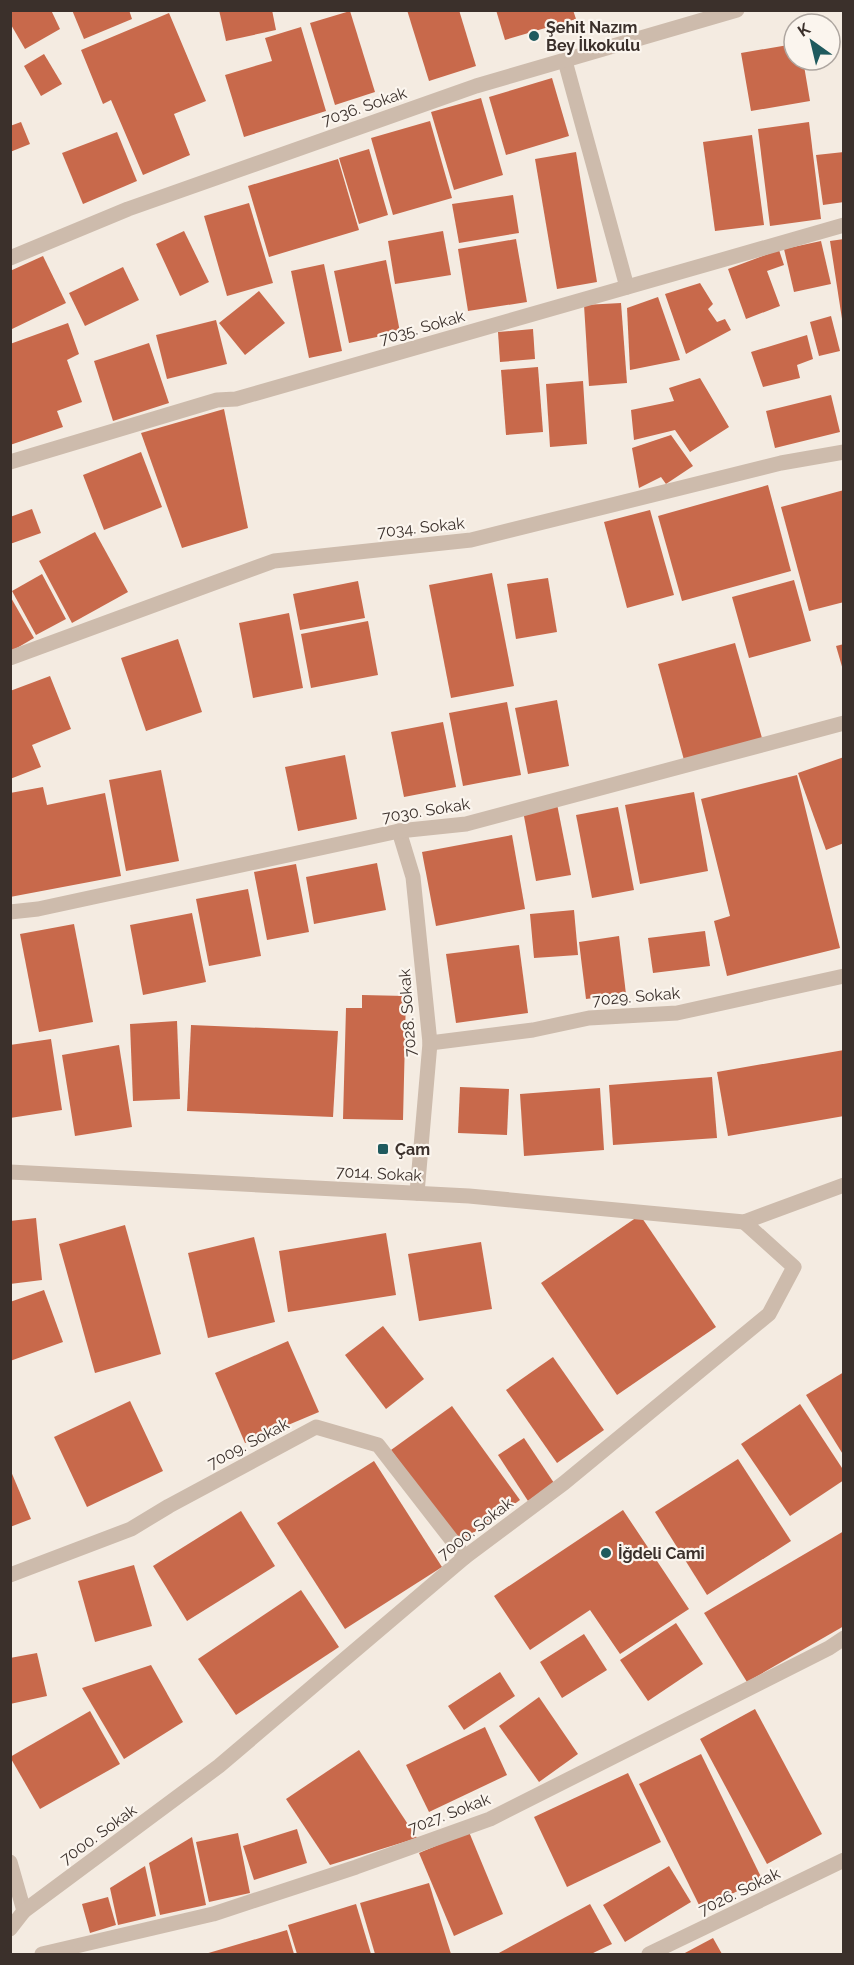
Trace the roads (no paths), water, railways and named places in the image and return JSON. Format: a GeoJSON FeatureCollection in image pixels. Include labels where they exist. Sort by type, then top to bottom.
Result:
{"type":"FeatureCollection","features":[{"type":"Feature","properties":{"kind":"street","name":"7036. Sokak"},"geometry":{"type":"LineString","coordinates":[[10,258],[162,197],[476,86],[737,10]]}},
{"type":"Feature","properties":{"kind":"street"},"geometry":{"type":"LineString","coordinates":[[565,61],[627,287]]}},
{"type":"Feature","properties":{"kind":"street","name":"7035. Sokak"},"geometry":{"type":"LineString","coordinates":[[10,462],[217,400],[236,399],[843,225]]}},
{"type":"Feature","properties":{"kind":"street","name":"7034. Sokak"},"geometry":{"type":"LineString","coordinates":[[10,658],[274,561],[471,540],[781,463],[843,452]]}},
{"type":"Feature","properties":{"kind":"street","name":"7030. Sokak"},"geometry":{"type":"LineString","coordinates":[[10,912],[38,909],[399,831],[466,824],[843,723]]}},
{"type":"Feature","properties":{"kind":"street","name":"7028. Sokak"},"geometry":{"type":"LineString","coordinates":[[399,831],[413,877],[430,1044],[417,1193]]}},
{"type":"Feature","properties":{"kind":"street","name":"7029. Sokak"},"geometry":{"type":"LineString","coordinates":[[430,1044],[533,1030],[589,1018],[677,1013],[843,976]]}},
{"type":"Feature","properties":{"kind":"street","name":"7014. Sokak"},"geometry":{"type":"LineString","coordinates":[[10,1172],[469,1196],[744,1222]]}},
{"type":"Feature","properties":{"kind":"street"},"geometry":{"type":"LineString","coordinates":[[744,1222],[843,1185]]}},
{"type":"Feature","properties":{"kind":"street","name":"7000. Sokak"},"geometry":{"type":"LineString","coordinates":[[10,1929],[24,1911],[219,1766],[465,1557],[564,1483],[769,1314],[794,1267],[744,1222]]}},
{"type":"Feature","properties":{"kind":"street","name":"7009. Sokak"},"geometry":{"type":"LineString","coordinates":[[10,1575],[131,1528],[316,1427],[378,1446],[465,1557]]}},
{"type":"Feature","properties":{"kind":"street","name":"7027. Sokak"},"geometry":{"type":"LineString","coordinates":[[42,1954],[213,1914],[356,1867],[490,1819],[829,1648],[843,1638]]}},
{"type":"Feature","properties":{"kind":"street","name":"7026. Sokak"},"geometry":{"type":"LineString","coordinates":[[649,1954],[843,1860]]}},
{"type":"Feature","properties":{"kind":"street"},"geometry":{"type":"LineString","coordinates":[[10,1862],[24,1911]]}},
{"type":"Feature","properties":{"kind":"place","name":"Şehit Nazım Bey İlkokulu"},"geometry":{"type":"Point","coordinates":[534,36]}},
{"type":"Feature","properties":{"kind":"place","name":"Çam"},"geometry":{"type":"Point","coordinates":[383,1149]}},
{"type":"Feature","properties":{"kind":"place","name":"İğdeli Cami"},"geometry":{"type":"Point","coordinates":[606,1553]}}]}
